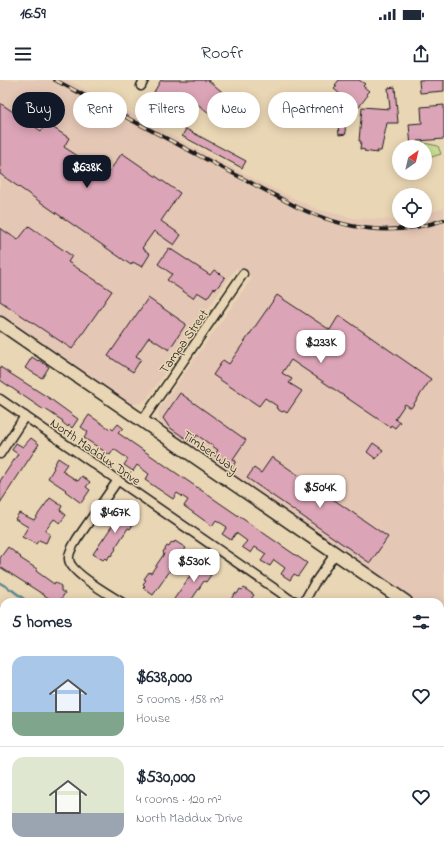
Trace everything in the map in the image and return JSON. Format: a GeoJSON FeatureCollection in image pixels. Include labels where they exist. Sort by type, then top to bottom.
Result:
{"type":"FeatureCollection","features":[{"type":"Feature","properties":{"kind":"street","name":"Tampa Street"},"geometry":{"type":"LineString","coordinates":[[142,420],[243,274]]}},
{"type":"Feature","properties":{"kind":"street","name":"Timber Way"},"geometry":{"type":"LineString","coordinates":[[0,323],[400,598]]}},
{"type":"Feature","properties":{"kind":"street","name":"North Maddux Drive"},"geometry":{"type":"LineString","coordinates":[[0,399],[289,598]]}},
{"type":"Feature","properties":{"kind":"street"},"geometry":{"type":"LineString","coordinates":[[0,454],[25,416]]}},
{"type":"Feature","properties":{"kind":"street"},"geometry":{"type":"LineString","coordinates":[[115,598],[78,573],[70,565],[69,560],[72,547],[118,480]]}},
{"type":"Feature","properties":{"kind":"street"},"geometry":{"type":"LineString","coordinates":[[306,598],[335,554]]}},
{"type":"Feature","properties":{"kind":"shaded area"},"geometry":{"type":"Polygon","coordinates":[[[0,80],[68,80],[91,92],[73,92],[73,128],[127,128],[127,111],[135,116],[135,128],[158,128],[262,183],[316,209],[353,218],[392,220],[392,228],[432,228],[432,212],[444,208],[444,598],[412,598],[388,581],[379,577],[171,433],[160,422],[158,415],[159,409],[252,278],[236,268],[147,399],[141,403],[126,403],[0,316],[0,80]]]}},
{"type":"Feature","properties":{"kind":"green space"},"geometry":{"type":"Polygon","coordinates":[[[417,134],[422,140],[417,140],[417,134]]]}},
{"type":"Feature","properties":{"kind":"green space"},"geometry":{"type":"Polygon","coordinates":[[[432,145],[438,146],[441,154],[432,157],[432,145]]]}},
{"type":"Feature","properties":{"kind":"building"},"geometry":{"type":"Polygon","coordinates":[[[161,80],[208,80],[222,92],[207,92],[207,112],[199,105],[199,92],[154,92],[161,80]]]}},
{"type":"Feature","properties":{"kind":"building"},"geometry":{"type":"Polygon","coordinates":[[[339,80],[359,80],[365,84],[363,86],[369,91],[366,94],[368,95],[358,108],[358,92],[338,92],[334,89],[337,86],[335,85],[339,80]]]}},
{"type":"Feature","properties":{"kind":"building"},"geometry":{"type":"Polygon","coordinates":[[[419,80],[444,80],[444,91],[420,93],[419,80]]]}},
{"type":"Feature","properties":{"kind":"building"},"geometry":{"type":"Polygon","coordinates":[[[395,87],[398,123],[387,123],[381,151],[377,151],[377,153],[360,149],[361,141],[359,141],[362,107],[390,109],[388,88],[395,87]]]}},
{"type":"Feature","properties":{"kind":"building"},"geometry":{"type":"Polygon","coordinates":[[[0,103],[12,111],[12,128],[37,128],[41,131],[43,128],[54,128],[69,138],[64,147],[87,162],[85,166],[104,179],[122,153],[180,193],[161,221],[181,235],[174,245],[154,231],[142,248],[150,254],[142,267],[133,262],[131,265],[0,174],[0,103]]]}},
{"type":"Feature","properties":{"kind":"building"},"geometry":{"type":"Polygon","coordinates":[[[444,105],[444,139],[410,140],[409,124],[422,123],[421,107],[444,105]]]}},
{"type":"Feature","properties":{"kind":"building"},"geometry":{"type":"Polygon","coordinates":[[[338,128],[345,128],[346,134],[339,135],[338,128]]]}},
{"type":"Feature","properties":{"kind":"building"},"geometry":{"type":"Polygon","coordinates":[[[186,129],[246,161],[242,168],[182,136],[186,129]]]}},
{"type":"Feature","properties":{"kind":"building"},"geometry":{"type":"Polygon","coordinates":[[[29,226],[72,256],[68,262],[112,291],[72,349],[0,301],[0,228],[18,240],[29,226]]]}},
{"type":"Feature","properties":{"kind":"building"},"geometry":{"type":"Polygon","coordinates":[[[169,248],[210,275],[214,270],[225,277],[207,298],[197,292],[193,298],[167,280],[172,274],[158,264],[169,248]]]}},
{"type":"Feature","properties":{"kind":"building"},"geometry":{"type":"Polygon","coordinates":[[[277,295],[330,330],[339,315],[431,379],[411,408],[405,404],[395,419],[400,422],[395,428],[391,425],[390,427],[291,360],[282,373],[292,379],[289,383],[302,391],[287,413],[276,408],[277,406],[265,398],[259,406],[213,375],[223,360],[229,364],[277,295]]]}},
{"type":"Feature","properties":{"kind":"building"},"geometry":{"type":"Polygon","coordinates":[[[148,298],[186,324],[169,350],[149,337],[136,356],[141,359],[133,372],[108,356],[148,298]]]}},
{"type":"Feature","properties":{"kind":"building"},"geometry":{"type":"Polygon","coordinates":[[[32,357],[49,367],[42,378],[25,368],[32,357]]]}},
{"type":"Feature","properties":{"kind":"building"},"geometry":{"type":"Polygon","coordinates":[[[0,367],[49,398],[78,419],[72,428],[69,425],[68,427],[62,422],[63,421],[0,380],[0,367]]]}},
{"type":"Feature","properties":{"kind":"building"},"geometry":{"type":"Polygon","coordinates":[[[180,393],[246,440],[233,459],[236,461],[232,468],[214,455],[218,450],[197,435],[192,443],[169,427],[163,418],[180,393]]]}},
{"type":"Feature","properties":{"kind":"building"},"geometry":{"type":"Polygon","coordinates":[[[89,415],[113,430],[118,424],[123,428],[118,433],[307,563],[298,576],[294,574],[290,580],[281,574],[285,568],[274,560],[270,566],[261,561],[266,554],[255,547],[251,553],[242,547],[247,541],[236,533],[231,540],[222,534],[227,527],[216,520],[212,526],[184,506],[188,500],[177,493],[173,499],[145,480],[149,474],[137,465],[133,471],[124,465],[128,459],[114,449],[110,455],[84,438],[88,432],[81,427],[89,415]]]}},
{"type":"Feature","properties":{"kind":"building"},"geometry":{"type":"Polygon","coordinates":[[[31,438],[39,444],[0,503],[0,481],[18,454],[12,450],[16,443],[23,447],[31,438]]]}},
{"type":"Feature","properties":{"kind":"building"},"geometry":{"type":"Polygon","coordinates":[[[373,443],[383,450],[376,459],[367,452],[373,443]]]}},
{"type":"Feature","properties":{"kind":"building"},"geometry":{"type":"Polygon","coordinates":[[[272,457],[388,537],[370,563],[247,478],[254,468],[261,473],[272,457]]]}},
{"type":"Feature","properties":{"kind":"building"},"geometry":{"type":"Polygon","coordinates":[[[58,458],[67,464],[62,471],[78,481],[82,476],[90,482],[86,487],[90,490],[81,503],[65,491],[66,490],[48,478],[58,458]]]}},
{"type":"Feature","properties":{"kind":"building"},"geometry":{"type":"Polygon","coordinates":[[[50,498],[62,506],[60,510],[66,515],[60,523],[54,519],[45,531],[50,534],[46,543],[39,540],[36,544],[22,537],[28,527],[15,519],[19,513],[34,520],[50,498]]]}},
{"type":"Feature","properties":{"kind":"building"},"geometry":{"type":"Polygon","coordinates":[[[125,507],[135,513],[134,516],[136,517],[133,522],[134,523],[130,529],[128,528],[111,556],[110,555],[107,560],[105,558],[103,560],[93,554],[125,507]]]}},
{"type":"Feature","properties":{"kind":"building"},"geometry":{"type":"Polygon","coordinates":[[[175,541],[186,548],[153,595],[143,588],[145,586],[143,584],[146,580],[144,579],[149,572],[151,573],[164,554],[163,552],[167,546],[169,547],[172,542],[174,543],[175,541]]]}},
{"type":"Feature","properties":{"kind":"building"},"geometry":{"type":"Polygon","coordinates":[[[8,547],[21,557],[20,558],[37,569],[36,571],[54,584],[55,582],[61,586],[61,591],[65,593],[62,598],[49,598],[0,567],[0,558],[8,547]]]}},
{"type":"Feature","properties":{"kind":"building"},"geometry":{"type":"Polygon","coordinates":[[[202,559],[212,566],[210,568],[212,570],[209,574],[211,575],[206,582],[204,581],[193,598],[175,598],[202,559]]]}},
{"type":"Feature","properties":{"kind":"building"},"geometry":{"type":"Polygon","coordinates":[[[244,588],[254,595],[252,598],[232,598],[240,589],[242,590],[244,588]]]}},
{"type":"Feature","properties":{"kind":"waterway"},"geometry":{"type":"LineString","coordinates":[[0,583],[23,598]]}},
{"type":"Feature","properties":{"kind":"railway"},"geometry":{"type":"LineString","coordinates":[[55,80],[315,215],[351,226],[388,229],[425,225],[444,220]]}}]}
